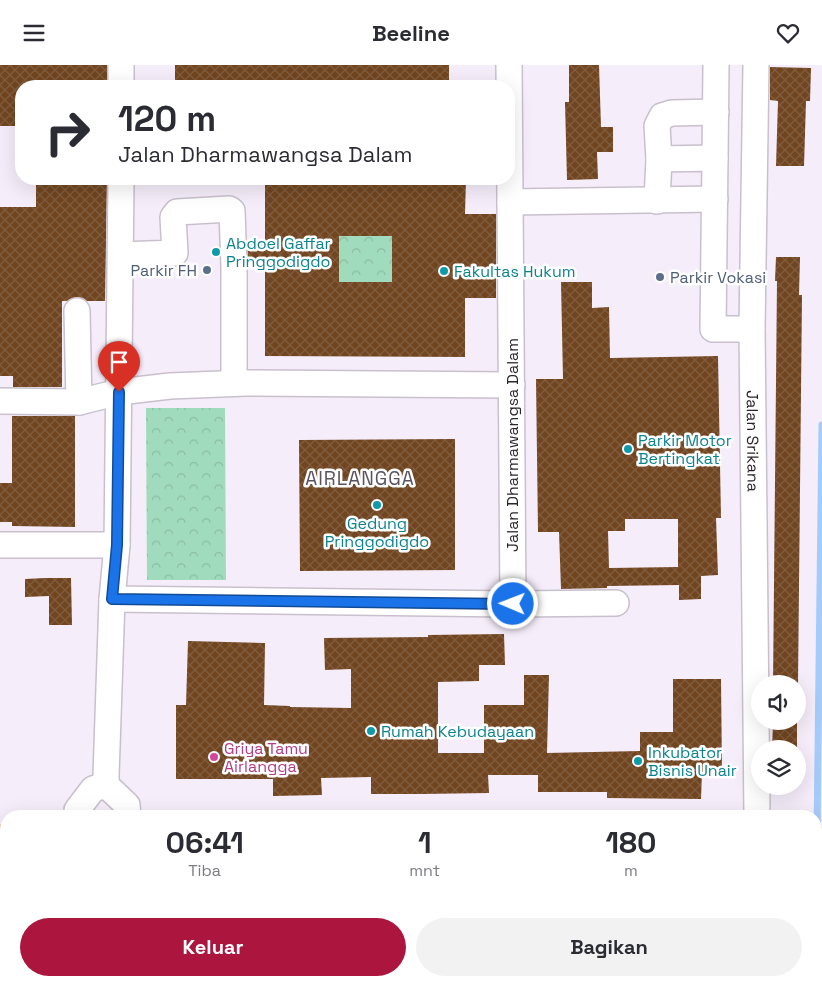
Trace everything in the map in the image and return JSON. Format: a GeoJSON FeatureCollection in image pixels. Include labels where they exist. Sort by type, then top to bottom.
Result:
{"type":"FeatureCollection","features":[{"type":"Feature","properties":{"kind":"street"},"geometry":{"type":"LineString","coordinates":[[121,65],[121,80]]}},
{"type":"Feature","properties":{"kind":"street","name":"Jalan Dharmawangsa Dalam"},"geometry":{"type":"LineString","coordinates":[[509,65],[509,80]]}},
{"type":"Feature","properties":{"kind":"street"},"geometry":{"type":"LineString","coordinates":[[716,65],[713,329],[752,329]]}},
{"type":"Feature","properties":{"kind":"street","name":"Jalan Srikana"},"geometry":{"type":"LineString","coordinates":[[756,65],[752,329],[757,810]]}},
{"type":"Feature","properties":{"kind":"street"},"geometry":{"type":"LineString","coordinates":[[657,201],[659,159],[657,126],[662,116],[672,113],[716,111]]}},
{"type":"Feature","properties":{"kind":"street"},"geometry":{"type":"LineString","coordinates":[[659,159],[715,158]]}},
{"type":"Feature","properties":{"kind":"street"},"geometry":{"type":"LineString","coordinates":[[121,185],[117,545],[112,599],[106,785],[127,805],[127,810]]}},
{"type":"Feature","properties":{"kind":"street","name":"Jalan Dharmawangsa Dalam"},"geometry":{"type":"LineString","coordinates":[[510,185],[513,604]]}},
{"type":"Feature","properties":{"kind":"street"},"geometry":{"type":"LineString","coordinates":[[510,202],[715,199]]}},
{"type":"Feature","properties":{"kind":"street"},"geometry":{"type":"LineString","coordinates":[[121,255],[175,253],[173,217],[176,213],[229,209],[232,211],[234,383]]}},
{"type":"Feature","properties":{"kind":"street"},"geometry":{"type":"LineString","coordinates":[[77,311],[79,402]]}},
{"type":"Feature","properties":{"kind":"street"},"geometry":{"type":"LineString","coordinates":[[0,401],[79,402],[119,392],[234,383],[512,385]]}},
{"type":"Feature","properties":{"kind":"street"},"geometry":{"type":"LineString","coordinates":[[0,545],[117,545]]}},
{"type":"Feature","properties":{"kind":"street"},"geometry":{"type":"LineString","coordinates":[[112,599],[513,604],[616,603]]}},
{"type":"Feature","properties":{"kind":"street"},"geometry":{"type":"LineString","coordinates":[[77,810],[93,789],[106,785]]}},
{"type":"Feature","properties":{"kind":"green space"},"geometry":{"type":"Polygon","coordinates":[[[339,236],[392,236],[392,282],[339,282],[339,236]]]}},
{"type":"Feature","properties":{"kind":"green space"},"geometry":{"type":"Polygon","coordinates":[[[146,408],[225,408],[226,580],[147,580],[146,408]]]}},
{"type":"Feature","properties":{"kind":"building"},"geometry":{"type":"Polygon","coordinates":[[[0,65],[107,65],[107,80],[15,80],[15,126],[0,126],[0,65]]]}},
{"type":"Feature","properties":{"kind":"building"},"geometry":{"type":"Polygon","coordinates":[[[175,65],[449,65],[449,80],[175,80],[175,65]]]}},
{"type":"Feature","properties":{"kind":"building"},"geometry":{"type":"Polygon","coordinates":[[[569,65],[599,65],[601,127],[613,127],[613,152],[597,152],[598,179],[567,180],[565,102],[569,102],[569,65]]]}},
{"type":"Feature","properties":{"kind":"building"},"geometry":{"type":"Polygon","coordinates":[[[770,67],[811,68],[810,101],[806,101],[804,166],[776,166],[778,101],[770,100],[770,67]]]}},
{"type":"Feature","properties":{"kind":"building"},"geometry":{"type":"Polygon","coordinates":[[[36,185],[107,185],[105,301],[87,301],[77,297],[62,301],[62,387],[13,387],[13,376],[0,376],[0,207],[36,207],[36,185]]]}},
{"type":"Feature","properties":{"kind":"building","name":"Fakultas Hukum"},"geometry":{"type":"Polygon","coordinates":[[[265,185],[466,185],[465,214],[496,214],[496,298],[465,298],[465,357],[265,356],[265,260],[248,260],[247,241],[265,241],[265,185]],[[339,236],[339,282],[392,282],[392,236],[339,236]]]}},
{"type":"Feature","properties":{"kind":"building"},"geometry":{"type":"Polygon","coordinates":[[[776,257],[800,257],[799,295],[802,295],[798,675],[773,675],[777,281],[775,281],[776,257]]]}},
{"type":"Feature","properties":{"kind":"building","name":"Parkir Motor Bertingkat"},"geometry":{"type":"Polygon","coordinates":[[[561,282],[592,282],[592,308],[609,307],[610,358],[718,356],[721,518],[716,518],[718,575],[701,576],[701,599],[679,600],[679,585],[561,589],[559,532],[538,532],[536,379],[563,379],[561,282]],[[625,519],[625,531],[608,531],[609,568],[678,567],[678,519],[625,519]]]}},
{"type":"Feature","properties":{"kind":"building"},"geometry":{"type":"Polygon","coordinates":[[[12,416],[75,416],[75,527],[12,526],[12,522],[0,522],[0,483],[12,483],[12,416]]]}},
{"type":"Feature","properties":{"kind":"building","name":"Gedung Pringgodigdo"},"geometry":{"type":"Polygon","coordinates":[[[455,439],[455,570],[300,571],[299,440],[455,439]]]}},
{"type":"Feature","properties":{"kind":"building"},"geometry":{"type":"Polygon","coordinates":[[[71,578],[72,625],[49,625],[49,596],[25,597],[25,579],[71,578]]]}},
{"type":"Feature","properties":{"kind":"building"},"geometry":{"type":"Polygon","coordinates":[[[504,634],[505,665],[479,665],[479,681],[438,682],[438,753],[484,753],[484,705],[524,705],[524,675],[549,675],[547,753],[640,751],[640,732],[673,732],[673,679],[721,679],[722,772],[702,772],[701,799],[607,798],[607,792],[538,792],[538,775],[488,775],[489,793],[421,794],[371,794],[371,777],[321,778],[322,795],[273,796],[273,779],[176,779],[176,705],[186,705],[188,641],[265,643],[264,705],[351,708],[351,669],[325,670],[324,638],[504,634]]]}},
{"type":"Feature","properties":{"kind":"building"},"geometry":{"type":"Polygon","coordinates":[[[773,730],[797,730],[797,740],[772,740],[773,730]]]}},
{"type":"Feature","properties":{"kind":"waterway"},"geometry":{"type":"LineString","coordinates":[[817,810],[822,425]]}},
{"type":"Feature","properties":{"kind":"place","name":"Abdoel Gaffar Pringgodigdo"},"geometry":{"type":"Point","coordinates":[216,252]}},
{"type":"Feature","properties":{"kind":"place","name":"Parkir FH"},"geometry":{"type":"Point","coordinates":[207,270]}},
{"type":"Feature","properties":{"kind":"place","name":"Fakultas Hukum"},"geometry":{"type":"Point","coordinates":[444,271]}},
{"type":"Feature","properties":{"kind":"place","name":"Parkir Vokasi"},"geometry":{"type":"Point","coordinates":[660,277]}},
{"type":"Feature","properties":{"kind":"place","name":"Parkir Motor Bertingkat"},"geometry":{"type":"Point","coordinates":[628,449]}},
{"type":"Feature","properties":{"kind":"place","name":"Gedung Pringgodigdo"},"geometry":{"type":"Point","coordinates":[377,505]}},
{"type":"Feature","properties":{"kind":"place","name":"Rumah Kebudayaan"},"geometry":{"type":"Point","coordinates":[371,731]}},
{"type":"Feature","properties":{"kind":"place","name":"Griya Tamu Airlangga"},"geometry":{"type":"Point","coordinates":[214,757]}},
{"type":"Feature","properties":{"kind":"place","name":"Inkubator Bisnis Unair"},"geometry":{"type":"Point","coordinates":[638,761]}},
{"type":"Feature","properties":{"kind":"district","name":"AIRLANGGA"},"geometry":{"type":"Point","coordinates":[360,478]}},
{"type":"Feature","properties":{"kind":"route"},"geometry":{"type":"LineString","coordinates":[[119,392],[117,545],[112,599],[513,604]]}}]}
